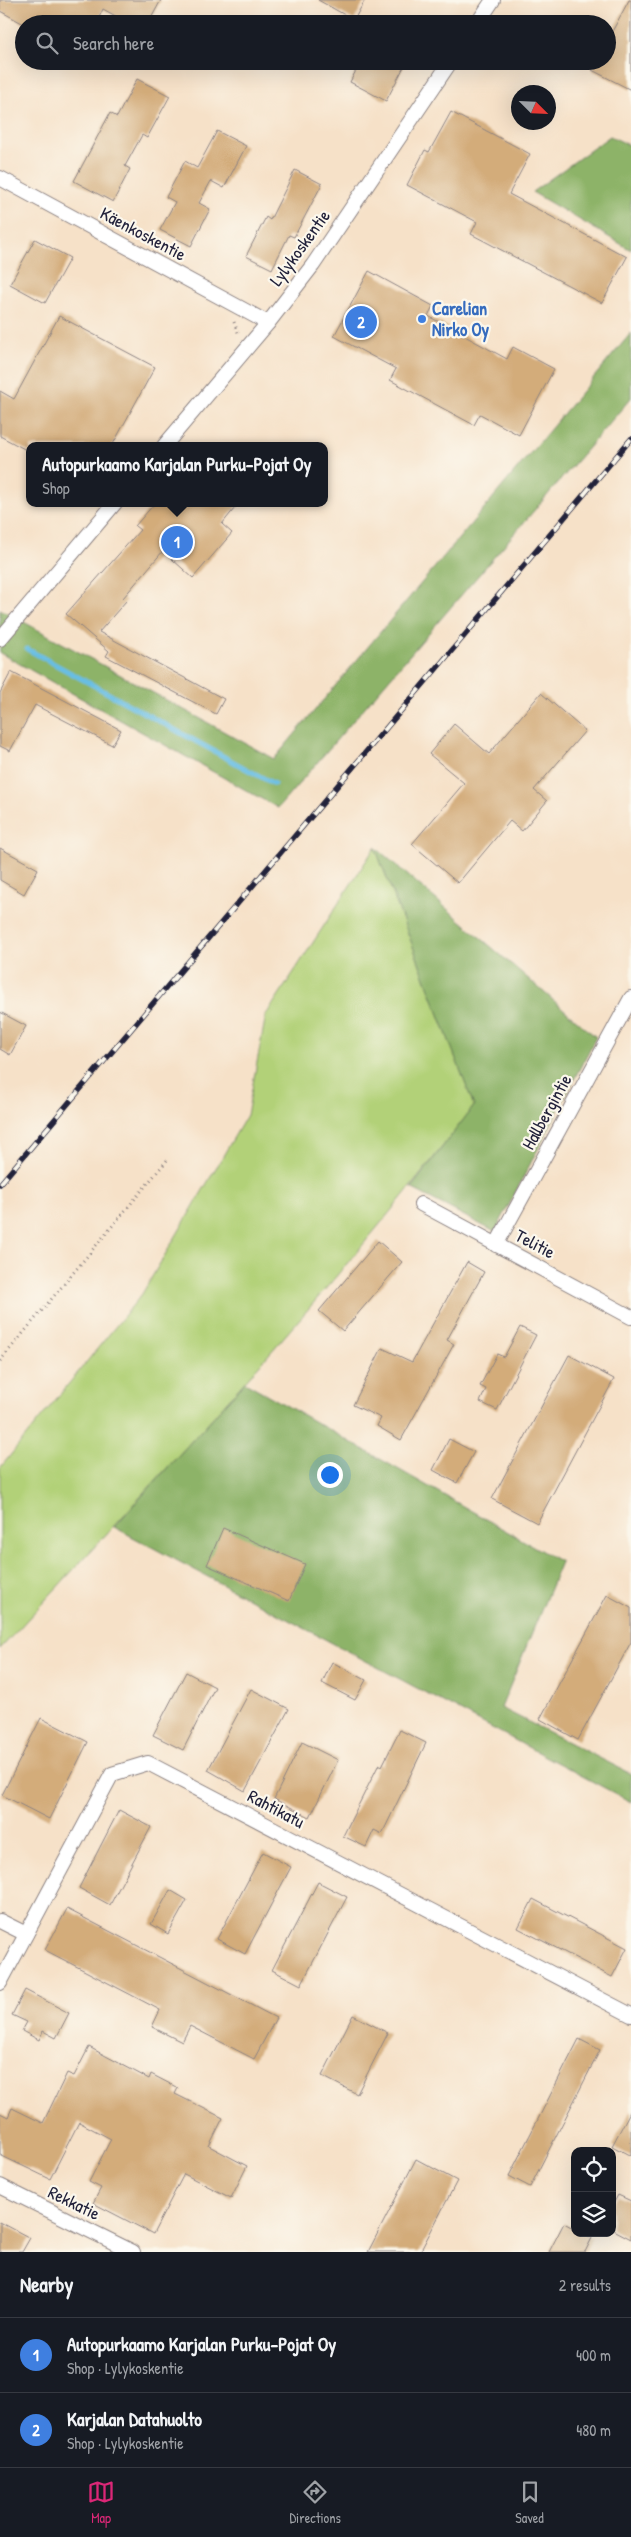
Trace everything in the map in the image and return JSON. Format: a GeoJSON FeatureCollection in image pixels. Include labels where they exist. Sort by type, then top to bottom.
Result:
{"type":"FeatureCollection","features":[{"type":"Feature","properties":{"kind":"street"},"geometry":{"type":"LineString","coordinates":[[483,15],[493,0]]}},
{"type":"Feature","properties":{"kind":"street","name":"Lylykoskentie"},"geometry":{"type":"LineString","coordinates":[[167,442],[268,324],[313,265],[446,70]]}},
{"type":"Feature","properties":{"kind":"street","name":"Käenkoskentie"},"geometry":{"type":"LineString","coordinates":[[0,178],[255,315],[268,324]]}},
{"type":"Feature","properties":{"kind":"street"},"geometry":{"type":"LineString","coordinates":[[0,639],[112,507]]}},
{"type":"Feature","properties":{"kind":"street","name":"Hallbergintie"},"geometry":{"type":"LineString","coordinates":[[496,1245],[631,998]]}},
{"type":"Feature","properties":{"kind":"street","name":"Telitie"},"geometry":{"type":"LineString","coordinates":[[421,1204],[631,1317]]}},
{"type":"Feature","properties":{"kind":"street","name":"Rahtikatu"},"geometry":{"type":"LineString","coordinates":[[0,1983],[112,1774],[148,1763],[631,2015]]}},
{"type":"Feature","properties":{"kind":"street"},"geometry":{"type":"LineString","coordinates":[[0,1921],[26,1934]]}},
{"type":"Feature","properties":{"kind":"street","name":"Rekkatie"},"geometry":{"type":"LineString","coordinates":[[0,2186],[133,2252]]}},
{"type":"Feature","properties":{"kind":"path"},"geometry":{"type":"LineString","coordinates":[[233,342],[255,315]]}},
{"type":"Feature","properties":{"kind":"path"},"geometry":{"type":"LineString","coordinates":[[0,1361],[168,1159]]}},
{"type":"Feature","properties":{"kind":"green space"},"geometry":{"type":"Polygon","coordinates":[[[610,136],[631,146],[631,250],[532,192],[610,136]]]}},
{"type":"Feature","properties":{"kind":"green space"},"geometry":{"type":"Polygon","coordinates":[[[631,333],[631,398],[278,808],[0,653],[0,609],[274,759],[631,333]]]}},
{"type":"Feature","properties":{"kind":"green space"},"geometry":{"type":"Polygon","coordinates":[[[375,847],[474,1106],[361,1247],[303,1315],[183,1450],[0,1649],[0,1468],[142,1294],[247,1115],[266,1015],[375,847]]]}},
{"type":"Feature","properties":{"kind":"green space"},"geometry":{"type":"Polygon","coordinates":[[[375,847],[596,1037],[495,1232],[411,1188],[474,1106],[375,847]]]}},
{"type":"Feature","properties":{"kind":"green space"},"geometry":{"type":"Polygon","coordinates":[[[245,1382],[561,1562],[501,1708],[631,1774],[631,1802],[114,1527],[245,1382]]]}},
{"type":"Feature","properties":{"kind":"building"},"geometry":{"type":"Polygon","coordinates":[[[0,0],[161,0],[153,15],[114,15],[103,9],[100,15],[15,15],[15,19],[0,11],[0,0]]]}},
{"type":"Feature","properties":{"kind":"building"},"geometry":{"type":"Polygon","coordinates":[[[318,0],[365,0],[357,15],[345,15],[318,0]]]}},
{"type":"Feature","properties":{"kind":"building"},"geometry":{"type":"Polygon","coordinates":[[[629,0],[631,0],[631,90],[592,70],[616,70],[616,24],[629,0]]]}},
{"type":"Feature","properties":{"kind":"building"},"geometry":{"type":"Polygon","coordinates":[[[356,70],[402,70],[386,101],[350,82],[356,70]]]}},
{"type":"Feature","properties":{"kind":"building"},"geometry":{"type":"Polygon","coordinates":[[[137,79],[170,96],[147,138],[142,135],[125,166],[130,169],[113,202],[74,181],[110,113],[117,117],[137,79]]]}},
{"type":"Feature","properties":{"kind":"building"},"geometry":{"type":"Polygon","coordinates":[[[451,112],[530,154],[509,194],[627,257],[602,303],[471,234],[477,222],[407,185],[425,150],[429,152],[451,112]]]}},
{"type":"Feature","properties":{"kind":"building"},"geometry":{"type":"Polygon","coordinates":[[[217,131],[246,146],[224,188],[211,181],[199,203],[210,209],[191,246],[160,230],[175,202],[166,197],[185,161],[197,168],[217,131]]]}},
{"type":"Feature","properties":{"kind":"building"},"geometry":{"type":"Polygon","coordinates":[[[295,170],[322,184],[294,237],[289,235],[272,269],[246,256],[266,217],[270,220],[295,170]]]}},
{"type":"Feature","properties":{"kind":"building"},"geometry":{"type":"Polygon","coordinates":[[[35,239],[70,258],[45,303],[10,284],[35,239]]]}},
{"type":"Feature","properties":{"kind":"building"},"geometry":{"type":"Polygon","coordinates":[[[369,271],[433,306],[428,316],[507,359],[513,347],[554,369],[519,435],[480,414],[474,425],[390,380],[396,369],[334,336],[369,271]]]}},
{"type":"Feature","properties":{"kind":"building"},"geometry":{"type":"Polygon","coordinates":[[[59,316],[155,367],[114,442],[26,442],[26,450],[0,436],[0,391],[14,399],[59,316]]]}},
{"type":"Feature","properties":{"kind":"building"},"geometry":{"type":"Polygon","coordinates":[[[152,507],[236,507],[222,524],[232,533],[193,578],[163,551],[123,598],[126,601],[99,632],[224,699],[216,714],[106,656],[109,651],[66,614],[140,530],[135,526],[152,507]]]}},
{"type":"Feature","properties":{"kind":"building"},"geometry":{"type":"Polygon","coordinates":[[[11,672],[121,730],[112,745],[35,705],[10,751],[0,746],[0,693],[11,672]]]}},
{"type":"Feature","properties":{"kind":"building"},"geometry":{"type":"Polygon","coordinates":[[[541,693],[585,731],[534,790],[547,801],[522,831],[510,821],[458,883],[412,844],[464,783],[429,754],[454,724],[489,754],[541,693]]]}},
{"type":"Feature","properties":{"kind":"building"},"geometry":{"type":"Polygon","coordinates":[[[0,848],[38,869],[24,894],[0,880],[0,848]]]}},
{"type":"Feature","properties":{"kind":"building"},"geometry":{"type":"Polygon","coordinates":[[[0,1012],[26,1026],[10,1055],[0,1049],[0,1012]]]}},
{"type":"Feature","properties":{"kind":"building"},"geometry":{"type":"Polygon","coordinates":[[[378,1241],[402,1262],[343,1331],[319,1311],[378,1241]]]}},
{"type":"Feature","properties":{"kind":"building"},"geometry":{"type":"Polygon","coordinates":[[[467,1262],[484,1272],[447,1340],[454,1344],[401,1440],[377,1426],[381,1418],[353,1405],[382,1348],[412,1362],[467,1262]]]}},
{"type":"Feature","properties":{"kind":"building"},"geometry":{"type":"Polygon","coordinates":[[[520,1327],[536,1335],[497,1410],[480,1402],[486,1389],[480,1386],[497,1354],[504,1357],[520,1327]]]}},
{"type":"Feature","properties":{"kind":"building"},"geometry":{"type":"Polygon","coordinates":[[[569,1355],[614,1379],[537,1523],[492,1499],[569,1355]]]}},
{"type":"Feature","properties":{"kind":"building"},"geometry":{"type":"Polygon","coordinates":[[[449,1439],[474,1452],[457,1483],[433,1470],[449,1439]]]}},
{"type":"Feature","properties":{"kind":"building"},"geometry":{"type":"Polygon","coordinates":[[[223,1528],[305,1564],[289,1601],[207,1565],[223,1528]]]}},
{"type":"Feature","properties":{"kind":"building"},"geometry":{"type":"Polygon","coordinates":[[[607,1595],[631,1608],[631,1642],[578,1740],[540,1719],[607,1595]]]}},
{"type":"Feature","properties":{"kind":"building"},"geometry":{"type":"Polygon","coordinates":[[[332,1662],[366,1680],[355,1700],[322,1683],[332,1662]]]}},
{"type":"Feature","properties":{"kind":"building"},"geometry":{"type":"Polygon","coordinates":[[[186,1672],[215,1687],[183,1750],[153,1735],[186,1672]]]}},
{"type":"Feature","properties":{"kind":"building"},"geometry":{"type":"Polygon","coordinates":[[[251,1689],[289,1709],[245,1791],[208,1770],[251,1689]]]}},
{"type":"Feature","properties":{"kind":"building"},"geometry":{"type":"Polygon","coordinates":[[[41,1718],[88,1742],[49,1819],[2,1795],[41,1718]]]}},
{"type":"Feature","properties":{"kind":"building"},"geometry":{"type":"Polygon","coordinates":[[[400,1730],[426,1743],[382,1834],[374,1830],[366,1847],[343,1836],[379,1764],[382,1766],[400,1730]]]}},
{"type":"Feature","properties":{"kind":"building"},"geometry":{"type":"Polygon","coordinates":[[[302,1742],[338,1760],[310,1817],[274,1799],[302,1742]]]}},
{"type":"Feature","properties":{"kind":"building"},"geometry":{"type":"Polygon","coordinates":[[[119,1810],[151,1827],[110,1905],[79,1888],[119,1810]]]}},
{"type":"Feature","properties":{"kind":"building"},"geometry":{"type":"Polygon","coordinates":[[[263,1852],[291,1867],[245,1954],[217,1939],[263,1852]]]}},
{"type":"Feature","properties":{"kind":"building"},"geometry":{"type":"Polygon","coordinates":[[[318,1882],[347,1897],[301,1985],[272,1970],[318,1882]]]}},
{"type":"Feature","properties":{"kind":"building"},"geometry":{"type":"Polygon","coordinates":[[[170,1890],[187,1900],[168,1934],[151,1924],[170,1890]]]}},
{"type":"Feature","properties":{"kind":"building"},"geometry":{"type":"Polygon","coordinates":[[[533,1899],[627,1948],[612,1977],[518,1928],[533,1899]]]}},
{"type":"Feature","properties":{"kind":"building"},"geometry":{"type":"Polygon","coordinates":[[[67,1909],[276,2018],[254,2059],[190,2026],[182,2042],[152,2027],[160,2010],[45,1950],[67,1909]]]}},
{"type":"Feature","properties":{"kind":"building"},"geometry":{"type":"Polygon","coordinates":[[[25,1990],[69,2013],[56,2038],[43,2031],[39,2040],[22,2031],[27,2022],[12,2015],[25,1990]]]}},
{"type":"Feature","properties":{"kind":"building"},"geometry":{"type":"Polygon","coordinates":[[[353,2015],[388,2033],[357,2094],[322,2076],[353,2015]]]}},
{"type":"Feature","properties":{"kind":"building"},"geometry":{"type":"Polygon","coordinates":[[[579,2039],[600,2050],[530,2187],[509,2176],[579,2039]]]}},
{"type":"Feature","properties":{"kind":"building"},"geometry":{"type":"Polygon","coordinates":[[[89,2047],[149,2079],[151,2074],[178,2088],[175,2094],[223,2118],[209,2146],[247,2166],[231,2198],[184,2174],[153,2234],[93,2203],[101,2188],[89,2182],[111,2139],[79,2122],[50,2179],[0,2155],[0,2113],[8,2117],[12,2108],[43,2123],[67,2073],[74,2076],[89,2047]]]}},
{"type":"Feature","properties":{"kind":"building"},"geometry":{"type":"Polygon","coordinates":[[[631,2110],[631,2156],[612,2146],[631,2110]]]}},
{"type":"Feature","properties":{"kind":"building"},"geometry":{"type":"Polygon","coordinates":[[[416,2159],[457,2181],[420,2252],[368,2252],[416,2159]]]}},
{"type":"Feature","properties":{"kind":"building"},"geometry":{"type":"Polygon","coordinates":[[[618,2195],[631,2201],[631,2239],[616,2231],[616,2199],[618,2195]]]}},
{"type":"Feature","properties":{"kind":"building"},"geometry":{"type":"Polygon","coordinates":[[[0,2222],[30,2238],[22,2252],[0,2252],[0,2222]]]}},
{"type":"Feature","properties":{"kind":"building"},"geometry":{"type":"Polygon","coordinates":[[[564,2223],[571,2227],[571,2237],[592,2238],[585,2252],[549,2252],[564,2223]]]}},
{"type":"Feature","properties":{"kind":"waterway"},"geometry":{"type":"LineString","coordinates":[[27,649],[274,784]]}},
{"type":"Feature","properties":{"kind":"railway"},"geometry":{"type":"LineString","coordinates":[[0,1184],[631,439]]}},
{"type":"Feature","properties":{"kind":"place","name":"Carelian Nirko Oy"},"geometry":{"type":"Point","coordinates":[422,319]}},
{"type":"Feature","properties":{"kind":"place","name":"Karjalan Datahuolto"},"geometry":{"type":"Point","coordinates":[361,322]}},
{"type":"Feature","properties":{"kind":"place","name":"Autopurkaamo Karjalan Purku-Pojat Oy"},"geometry":{"type":"Point","coordinates":[177,542]}}]}
